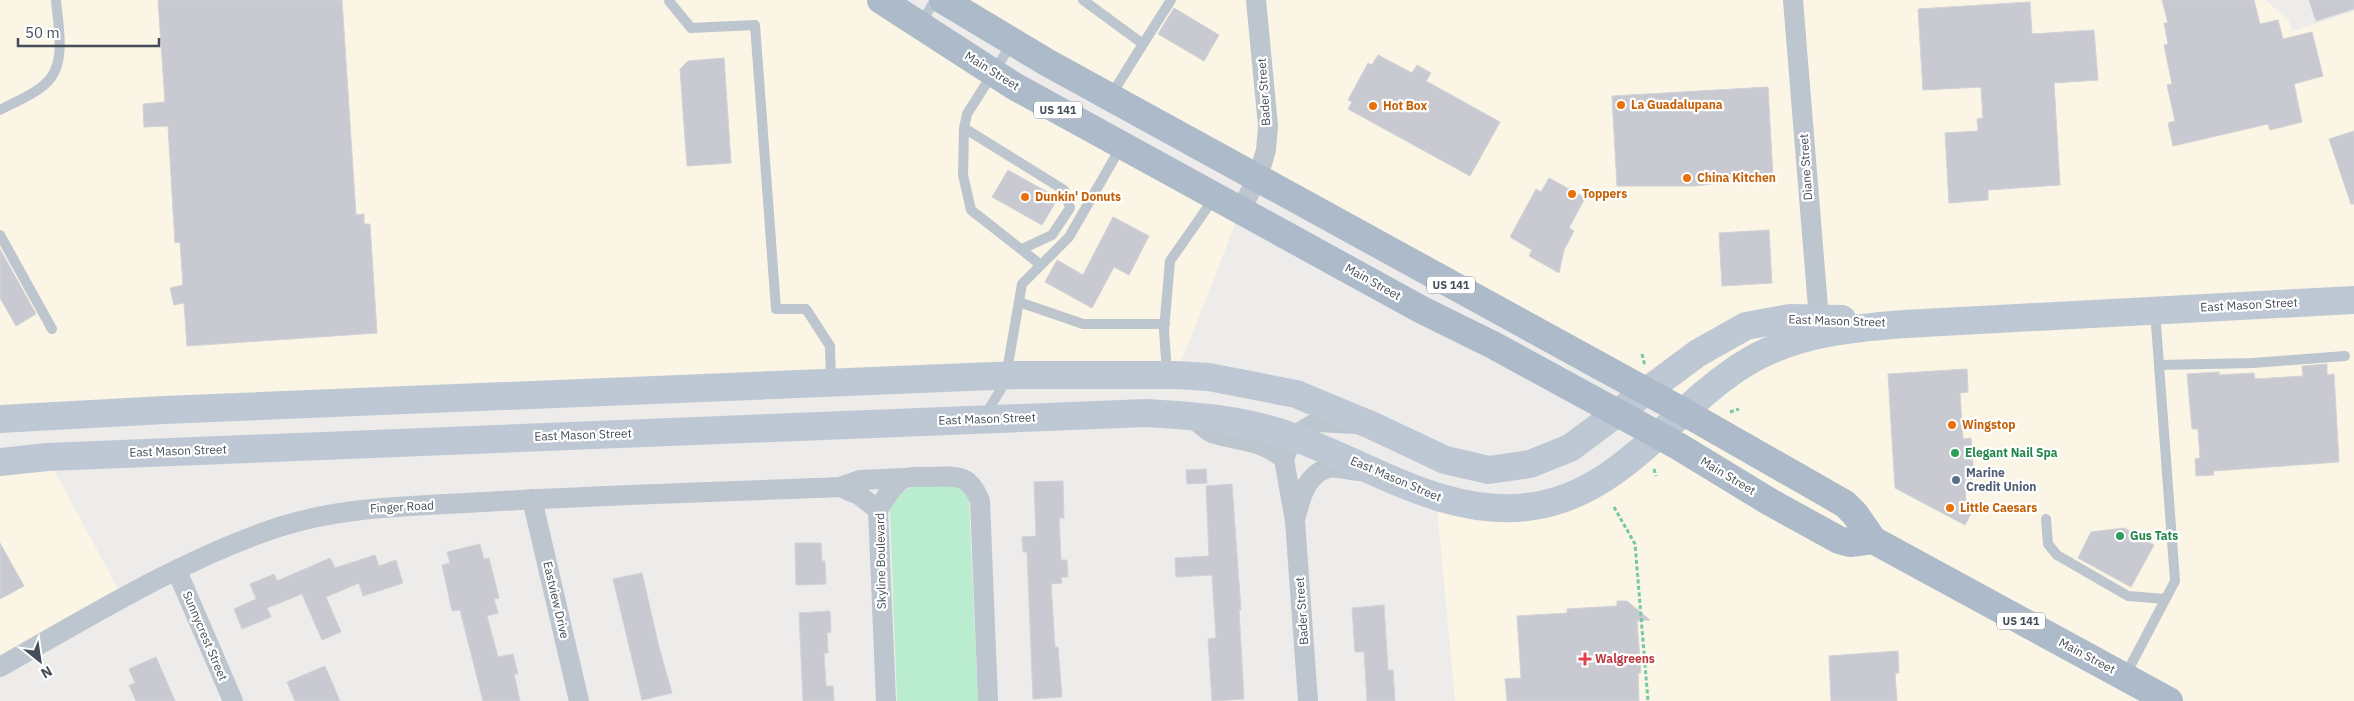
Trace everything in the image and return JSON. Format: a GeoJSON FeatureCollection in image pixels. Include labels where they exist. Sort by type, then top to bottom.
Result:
{"type":"FeatureCollection","features":[{"type":"Feature","properties":{"kind":"main road","name":"Main Street"},"geometry":{"type":"LineString","coordinates":[[881,0],[992,72],[1422,310],[1493,345],[1659,436],[1839,540],[1855,543],[1873,540]]}},
{"type":"Feature","properties":{"kind":"main road","name":"Main Street"},"geometry":{"type":"LineString","coordinates":[[943,0],[1012,42],[1684,412],[1845,504],[1855,514],[1873,540],[2169,701]]}},
{"type":"Feature","properties":{"kind":"main road","name":"East Mason Street"},"geometry":{"type":"LineString","coordinates":[[0,419],[164,410],[1006,376],[1167,375],[1209,377],[1296,394],[1373,426],[1445,460],[1489,470],[1530,464],[1564,452],[1601,428],[1645,391],[1698,353],[1746,326],[1790,318],[1819,326],[1905,324],[2354,300]]}},
{"type":"Feature","properties":{"kind":"main road","name":"East Mason Street"},"geometry":{"type":"LineString","coordinates":[[0,462],[57,456],[1146,413],[1247,422],[1288,448],[1379,472],[1451,501],[1479,507],[1518,508],[1551,503],[1591,486],[1615,471],[1659,436],[1718,382],[1747,362],[1819,326]]}},
{"type":"Feature","properties":{"kind":"street","name":"Bader Street"},"geometry":{"type":"LineString","coordinates":[[1242,209],[1258,177],[1266,150],[1268,126],[1256,0]]}},
{"type":"Feature","properties":{"kind":"street","name":"Diane Street"},"geometry":{"type":"LineString","coordinates":[[1793,0],[1819,326]]}},
{"type":"Feature","properties":{"kind":"street"},"geometry":{"type":"LineString","coordinates":[[1288,448],[1316,422],[1373,426]]}},
{"type":"Feature","properties":{"kind":"street","name":"Bader Street"},"geometry":{"type":"LineString","coordinates":[[1288,448],[1308,701]]}},
{"type":"Feature","properties":{"kind":"street","name":"Bader Street"},"geometry":{"type":"LineString","coordinates":[[1294,520],[1303,491],[1311,479],[1329,468],[1379,472]]}},
{"type":"Feature","properties":{"kind":"street"},"geometry":{"type":"LineString","coordinates":[[840,487],[860,480],[958,476],[968,481],[976,489],[980,501],[988,701]]}},
{"type":"Feature","properties":{"kind":"street","name":"Skyline Boulevard"},"geometry":{"type":"LineString","coordinates":[[886,701],[878,510],[889,492],[905,478]]}},
{"type":"Feature","properties":{"kind":"street"},"geometry":{"type":"LineString","coordinates":[[840,487],[858,494],[878,510]]}},
{"type":"Feature","properties":{"kind":"street","name":"Finger Road"},"geometry":{"type":"LineString","coordinates":[[0,667],[123,598],[237,542],[279,527],[323,515],[361,509],[532,499],[840,487]]}},
{"type":"Feature","properties":{"kind":"street","name":"Eastview Drive"},"geometry":{"type":"LineString","coordinates":[[532,499],[579,701]]}},
{"type":"Feature","properties":{"kind":"street","name":"Sunnycrest Street"},"geometry":{"type":"LineString","coordinates":[[177,571],[233,701]]}},
{"type":"Feature","properties":{"kind":"lane"},"geometry":{"type":"LineString","coordinates":[[0,110],[45,85],[53,74],[60,45],[56,0]]}},
{"type":"Feature","properties":{"kind":"lane"},"geometry":{"type":"LineString","coordinates":[[920,25],[935,0]]}},
{"type":"Feature","properties":{"kind":"lane"},"geometry":{"type":"LineString","coordinates":[[1083,0],[1143,44]]}},
{"type":"Feature","properties":{"kind":"lane"},"geometry":{"type":"LineString","coordinates":[[1110,96],[1171,0]]}},
{"type":"Feature","properties":{"kind":"lane"},"geometry":{"type":"LineString","coordinates":[[669,1],[691,28],[755,25],[776,309],[806,309],[830,346],[831,384]]}},
{"type":"Feature","properties":{"kind":"lane"},"geometry":{"type":"LineString","coordinates":[[1012,42],[970,106],[964,128],[963,175],[971,210],[1041,265]]}},
{"type":"Feature","properties":{"kind":"lane"},"geometry":{"type":"LineString","coordinates":[[964,128],[1064,190],[1070,208],[1052,235],[1022,249]]}},
{"type":"Feature","properties":{"kind":"lane"},"geometry":{"type":"LineString","coordinates":[[982,420],[1001,390],[1006,376],[1022,284],[1069,237],[1123,145]]}},
{"type":"Feature","properties":{"kind":"lane"},"geometry":{"type":"LineString","coordinates":[[1167,375],[1165,324],[1170,261],[1216,195]]}},
{"type":"Feature","properties":{"kind":"lane"},"geometry":{"type":"LineString","coordinates":[[0,235],[52,329]]}},
{"type":"Feature","properties":{"kind":"lane"},"geometry":{"type":"LineString","coordinates":[[1019,302],[1084,324],[1165,324]]}},
{"type":"Feature","properties":{"kind":"lane"},"geometry":{"type":"LineString","coordinates":[[2125,677],[2175,581],[2155,310]]}},
{"type":"Feature","properties":{"kind":"lane"},"geometry":{"type":"LineString","coordinates":[[2159,365],[2253,363],[2345,356]]}},
{"type":"Feature","properties":{"kind":"lane"},"geometry":{"type":"LineString","coordinates":[[2046,519],[2048,544],[2057,555],[2128,596],[2165,599]]}},
{"type":"Feature","properties":{"kind":"path"},"geometry":{"type":"LineString","coordinates":[[1614,507],[1635,544],[1648,701]]}},
{"type":"Feature","properties":{"kind":"shaded area"},"geometry":{"type":"Polygon","coordinates":[[[0,0],[881,0],[1241,209],[1176,375],[0,419],[0,0]]]}},
{"type":"Feature","properties":{"kind":"shaded area"},"geometry":{"type":"Polygon","coordinates":[[[943,0],[2265,0],[2288,19],[2293,31],[2354,11],[2354,701],[1455,701],[1436,497],[1535,506],[1684,412],[943,0]]]}},
{"type":"Feature","properties":{"kind":"shaded area"},"geometry":{"type":"Polygon","coordinates":[[[47,457],[123,598],[0,667],[0,462],[47,457]]]}},
{"type":"Feature","properties":{"kind":"green space"},"geometry":{"type":"Polygon","coordinates":[[[954,483],[968,494],[969,503],[978,701],[897,701],[890,510],[901,493],[908,489],[916,486],[954,483]]]}},
{"type":"Feature","properties":{"kind":"building"},"geometry":{"type":"Polygon","coordinates":[[[158,0],[342,0],[356,215],[364,214],[364,224],[370,224],[377,333],[187,346],[184,303],[174,305],[170,288],[183,285],[180,242],[175,243],[168,126],[144,127],[143,104],[165,102],[158,0]]]}},
{"type":"Feature","properties":{"kind":"building"},"geometry":{"type":"Polygon","coordinates":[[[2162,0],[2254,0],[2260,24],[2278,20],[2283,39],[2312,32],[2323,76],[2294,84],[2302,122],[2270,130],[2268,124],[2173,146],[2168,123],[2175,121],[2167,85],[2172,84],[2164,45],[2168,44],[2164,23],[2168,23],[2162,0]]]}},
{"type":"Feature","properties":{"kind":"building"},"geometry":{"type":"Polygon","coordinates":[[[2309,0],[2354,0],[2354,9],[2316,21],[2309,0]]]}},
{"type":"Feature","properties":{"kind":"building"},"geometry":{"type":"Polygon","coordinates":[[[2030,2],[2032,34],[2094,30],[2098,80],[2054,83],[2060,185],[1988,190],[1988,200],[1949,203],[1945,133],[1978,131],[1977,119],[1983,118],[1981,87],[1923,90],[1918,9],[2030,2]]]}},
{"type":"Feature","properties":{"kind":"building"},"geometry":{"type":"Polygon","coordinates":[[[1174,8],[1219,35],[1204,61],[1158,34],[1174,8]]]}},
{"type":"Feature","properties":{"kind":"building"},"geometry":{"type":"Polygon","coordinates":[[[1378,55],[1412,73],[1417,65],[1431,73],[1426,81],[1500,122],[1470,176],[1348,109],[1352,102],[1348,100],[1368,63],[1372,65],[1378,55]]]}},
{"type":"Feature","properties":{"kind":"building"},"geometry":{"type":"Polygon","coordinates":[[[724,58],[731,163],[687,166],[680,69],[688,61],[724,58]]]}},
{"type":"Feature","properties":{"kind":"building"},"geometry":{"type":"Polygon","coordinates":[[[1768,87],[1773,177],[1695,186],[1617,186],[1612,96],[1768,87]]]}},
{"type":"Feature","properties":{"kind":"building"},"geometry":{"type":"Polygon","coordinates":[[[2354,131],[2354,204],[2351,204],[2329,139],[2354,131]]]}},
{"type":"Feature","properties":{"kind":"building","name":"Dunkin' Donuts"},"geometry":{"type":"Polygon","coordinates":[[[1008,170],[1058,198],[1042,225],[992,197],[1008,170]]]}},
{"type":"Feature","properties":{"kind":"building"},"geometry":{"type":"Polygon","coordinates":[[[1549,178],[1585,198],[1569,228],[1574,231],[1564,250],[1559,273],[1529,256],[1532,250],[1510,237],[1536,189],[1541,192],[1549,178]]]}},
{"type":"Feature","properties":{"kind":"building"},"geometry":{"type":"Polygon","coordinates":[[[1113,217],[1149,236],[1129,275],[1114,267],[1092,308],[1045,282],[1057,260],[1083,275],[1113,217]]]}},
{"type":"Feature","properties":{"kind":"building"},"geometry":{"type":"Polygon","coordinates":[[[1769,230],[1772,283],[1722,286],[1719,233],[1769,230]]]}},
{"type":"Feature","properties":{"kind":"building"},"geometry":{"type":"Polygon","coordinates":[[[0,249],[36,314],[16,326],[0,298],[0,249]]]}},
{"type":"Feature","properties":{"kind":"building"},"geometry":{"type":"Polygon","coordinates":[[[2327,364],[2327,375],[2334,374],[2339,462],[2213,471],[2214,475],[2196,476],[2195,459],[2200,458],[2198,429],[2192,429],[2187,374],[2219,372],[2219,375],[2254,373],[2255,379],[2303,376],[2302,366],[2327,364]]]}},
{"type":"Feature","properties":{"kind":"building"},"geometry":{"type":"Polygon","coordinates":[[[1967,369],[1968,392],[1960,393],[1963,439],[1971,438],[1974,479],[1965,479],[1966,504],[1974,508],[1965,525],[1895,488],[1888,374],[1967,369]]]}},
{"type":"Feature","properties":{"kind":"building"},"geometry":{"type":"Polygon","coordinates":[[[1206,469],[1207,483],[1187,484],[1186,470],[1206,469]]]}},
{"type":"Feature","properties":{"kind":"building"},"geometry":{"type":"Polygon","coordinates":[[[1063,481],[1064,518],[1059,518],[1061,560],[1067,560],[1068,577],[1061,577],[1062,583],[1051,584],[1055,647],[1058,647],[1062,697],[1033,699],[1027,552],[1023,552],[1022,537],[1036,536],[1034,482],[1063,481]]]}},
{"type":"Feature","properties":{"kind":"building"},"geometry":{"type":"Polygon","coordinates":[[[1232,484],[1241,610],[1239,610],[1244,699],[1212,701],[1208,639],[1216,638],[1212,575],[1176,577],[1175,558],[1209,556],[1206,486],[1232,484]]]}},
{"type":"Feature","properties":{"kind":"building"},"geometry":{"type":"Polygon","coordinates":[[[2124,528],[2154,545],[2131,587],[2078,558],[2091,532],[2124,528]]]}},
{"type":"Feature","properties":{"kind":"building"},"geometry":{"type":"Polygon","coordinates":[[[0,543],[24,586],[0,599],[0,543]]]}},
{"type":"Feature","properties":{"kind":"building"},"geometry":{"type":"Polygon","coordinates":[[[795,543],[821,543],[822,561],[825,561],[826,584],[796,585],[795,543]]]}},
{"type":"Feature","properties":{"kind":"building"},"geometry":{"type":"Polygon","coordinates":[[[480,544],[484,559],[489,558],[499,598],[494,599],[498,613],[487,616],[498,657],[513,654],[518,674],[514,674],[520,701],[483,701],[460,610],[452,611],[442,565],[450,563],[447,552],[480,544]]]}},
{"type":"Feature","properties":{"kind":"building"},"geometry":{"type":"Polygon","coordinates":[[[375,555],[379,566],[396,560],[403,583],[363,596],[359,583],[326,597],[341,632],[322,640],[302,594],[267,608],[271,617],[242,629],[234,609],[256,599],[250,584],[274,574],[277,581],[330,558],[335,568],[375,555]]]}},
{"type":"Feature","properties":{"kind":"building"},"geometry":{"type":"Polygon","coordinates":[[[642,573],[672,693],[642,700],[613,579],[642,573]]]}},
{"type":"Feature","properties":{"kind":"building","name":"Walgreens"},"geometry":{"type":"Polygon","coordinates":[[[1617,601],[1627,601],[1650,620],[1637,621],[1641,673],[1638,673],[1639,701],[1507,701],[1505,679],[1521,678],[1517,616],[1567,613],[1567,609],[1617,606],[1617,601]]]}},
{"type":"Feature","properties":{"kind":"building"},"geometry":{"type":"Polygon","coordinates":[[[1384,605],[1388,670],[1393,670],[1395,701],[1367,701],[1364,652],[1355,652],[1352,608],[1384,605]]]}},
{"type":"Feature","properties":{"kind":"building"},"geometry":{"type":"Polygon","coordinates":[[[830,611],[831,632],[827,633],[828,653],[824,653],[826,686],[833,686],[834,701],[803,701],[799,613],[830,611]]]}},
{"type":"Feature","properties":{"kind":"building"},"geometry":{"type":"Polygon","coordinates":[[[1898,651],[1899,673],[1895,673],[1897,701],[1831,701],[1829,656],[1898,651]]]}},
{"type":"Feature","properties":{"kind":"building"},"geometry":{"type":"Polygon","coordinates":[[[156,657],[175,701],[136,701],[129,685],[135,683],[129,669],[156,657]]]}},
{"type":"Feature","properties":{"kind":"building"},"geometry":{"type":"Polygon","coordinates":[[[325,666],[340,701],[295,701],[287,682],[325,666]]]}},
{"type":"Feature","properties":{"kind":"place","name":"La Guadalupana"},"geometry":{"type":"Point","coordinates":[1621,105]}},
{"type":"Feature","properties":{"kind":"place","name":"Hot Box"},"geometry":{"type":"Point","coordinates":[1373,106]}},
{"type":"Feature","properties":{"kind":"place","name":"China Kitchen"},"geometry":{"type":"Point","coordinates":[1687,178]}},
{"type":"Feature","properties":{"kind":"place","name":"Toppers"},"geometry":{"type":"Point","coordinates":[1572,194]}},
{"type":"Feature","properties":{"kind":"place","name":"Dunkin' Donuts"},"geometry":{"type":"Point","coordinates":[1025,197]}},
{"type":"Feature","properties":{"kind":"place","name":"Wingstop"},"geometry":{"type":"Point","coordinates":[1952,425]}},
{"type":"Feature","properties":{"kind":"place","name":"Elegant Nail Spa"},"geometry":{"type":"Point","coordinates":[1955,453]}},
{"type":"Feature","properties":{"kind":"place","name":"Marine Credit Union"},"geometry":{"type":"Point","coordinates":[1956,480]}},
{"type":"Feature","properties":{"kind":"place","name":"Little Caesars"},"geometry":{"type":"Point","coordinates":[1950,508]}},
{"type":"Feature","properties":{"kind":"place","name":"Gus Tats"},"geometry":{"type":"Point","coordinates":[2120,536]}},
{"type":"Feature","properties":{"kind":"place","name":"Walgreens"},"geometry":{"type":"Point","coordinates":[1585,659]}}]}
